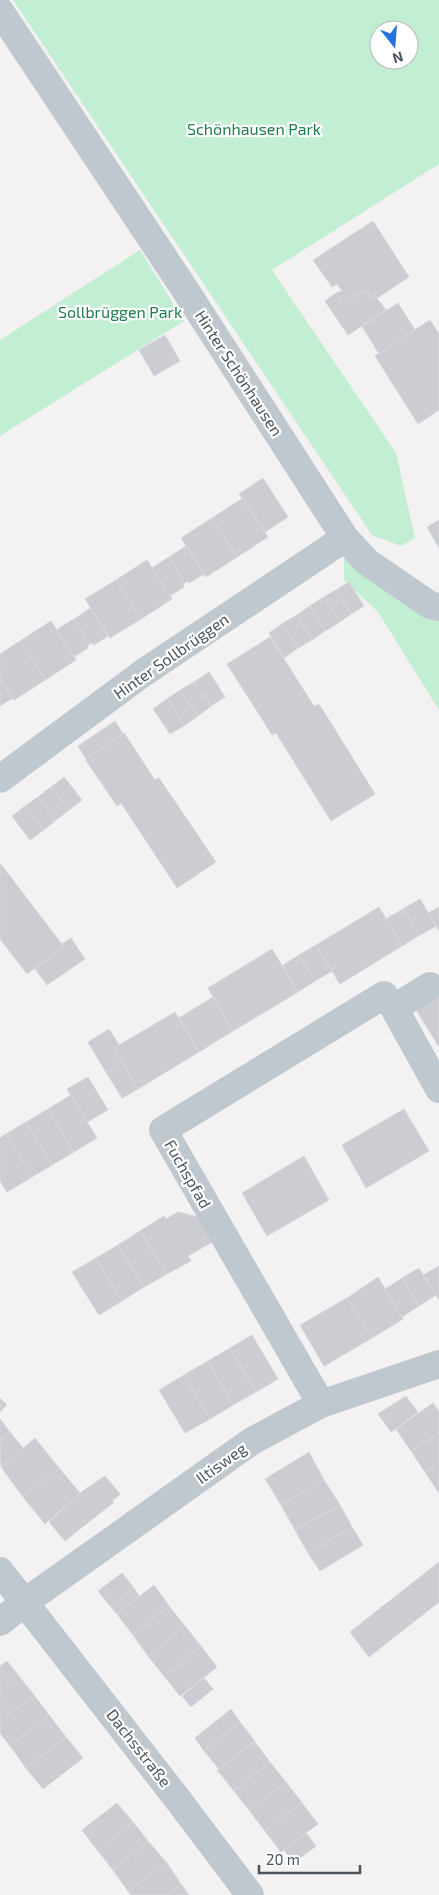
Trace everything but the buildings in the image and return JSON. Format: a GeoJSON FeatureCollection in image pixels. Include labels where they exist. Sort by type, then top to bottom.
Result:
{"type":"FeatureCollection","features":[{"type":"Feature","properties":{"kind":"street","name":"Hinter Schönhausen"},"geometry":{"type":"LineString","coordinates":[[0,11],[184,288],[345,538],[367,562],[430,605],[439,607]]}},
{"type":"Feature","properties":{"kind":"street","name":"Hinter Sollbrüggen"},"geometry":{"type":"LineString","coordinates":[[0,779],[143,674],[345,538]]}},
{"type":"Feature","properties":{"kind":"street"},"geometry":{"type":"LineString","coordinates":[[430,986],[394,1008],[439,1090]]}},
{"type":"Feature","properties":{"kind":"street","name":"Fuchspfad"},"geometry":{"type":"LineString","coordinates":[[321,1404],[162,1130],[384,995],[394,1008]]}},
{"type":"Feature","properties":{"kind":"street","name":"Iltisweg"},"geometry":{"type":"LineString","coordinates":[[25,1602],[252,1441],[321,1404],[439,1364]]}},
{"type":"Feature","properties":{"kind":"street","name":"Dachsstraße"},"geometry":{"type":"LineString","coordinates":[[0,1571],[250,1895]]}},
{"type":"Feature","properties":{"kind":"street"},"geometry":{"type":"LineString","coordinates":[[0,1622],[25,1602]]}},
{"type":"Feature","properties":{"kind":"green space","name":"Schönhausen Park"},"geometry":{"type":"Polygon","coordinates":[[[13,0],[439,0],[439,164],[272,270],[396,453],[415,538],[401,546],[372,535],[13,0]]]}},
{"type":"Feature","properties":{"kind":"green space","name":"Sollbrüggen Park"},"geometry":{"type":"Polygon","coordinates":[[[140,250],[184,321],[0,436],[0,340],[140,250]]]}},
{"type":"Feature","properties":{"kind":"green space"},"geometry":{"type":"Polygon","coordinates":[[[344,558],[439,617],[439,710],[378,612],[344,580],[344,558]]]}}]}
